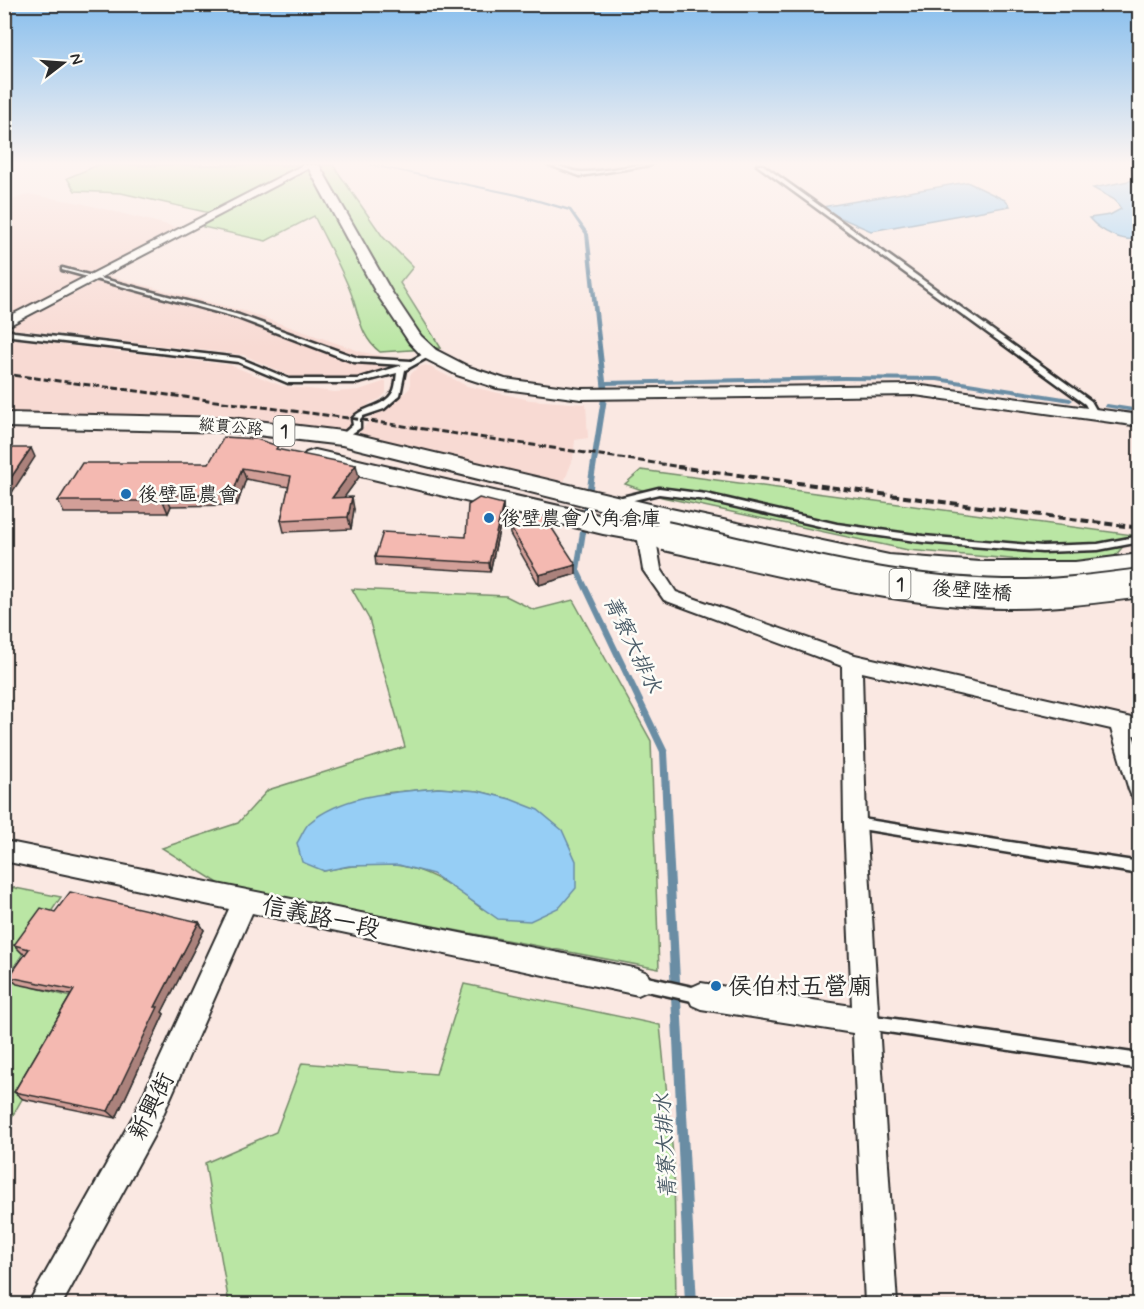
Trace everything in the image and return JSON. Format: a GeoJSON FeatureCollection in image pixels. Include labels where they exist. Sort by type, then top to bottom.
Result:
{"type":"FeatureCollection","features":[{"type":"Feature","properties":{"kind":"main road","name":"縱貫公路"},"geometry":{"type":"LineString","coordinates":[[4,420],[45,428],[275,446],[325,460],[551,500]]}},
{"type":"Feature","properties":{"kind":"main road","name":"縱貫公路"},"geometry":{"type":"LineString","coordinates":[[4,436],[45,428],[231,425],[342,438],[551,500]]}},
{"type":"Feature","properties":{"kind":"main road","name":"1"},"geometry":{"type":"LineString","coordinates":[[551,500],[660,529]]}},
{"type":"Feature","properties":{"kind":"main road","name":"後壁陸橋"},"geometry":{"type":"LineString","coordinates":[[660,529],[890,564],[957,570],[1074,572],[1140,563]]}},
{"type":"Feature","properties":{"kind":"main road","name":"後壁陸橋"},"geometry":{"type":"LineString","coordinates":[[660,529],[899,584],[1002,594],[1086,590],[1140,583]]}},
{"type":"Feature","properties":{"kind":"street"},"geometry":{"type":"LineString","coordinates":[[4,324],[191,226]]}},
{"type":"Feature","properties":{"kind":"street"},"geometry":{"type":"LineString","coordinates":[[347,226],[402,320],[430,354],[463,371],[503,384],[581,394],[915,390],[1140,421]]}},
{"type":"Feature","properties":{"kind":"street"},"geometry":{"type":"LineString","coordinates":[[660,529],[652,570],[670,596],[852,662],[1129,726],[1140,790]]}},
{"type":"Feature","properties":{"kind":"street"},"geometry":{"type":"LineString","coordinates":[[852,662],[855,823],[880,1305]]}},
{"type":"Feature","properties":{"kind":"street","name":"信義路一段"},"geometry":{"type":"LineString","coordinates":[[4,851],[638,982]]}},
{"type":"Feature","properties":{"kind":"street","name":"新興街"},"geometry":{"type":"LineString","coordinates":[[44,1305],[144,1125],[245,901]]}},
{"type":"Feature","properties":{"kind":"street"},"geometry":{"type":"LineString","coordinates":[[701,996],[866,1022]]}},
{"type":"Feature","properties":{"kind":"lane"},"geometry":{"type":"LineString","coordinates":[[844,226],[1088,403],[1095,415]]}},
{"type":"Feature","properties":{"kind":"lane"},"geometry":{"type":"LineString","coordinates":[[64,269],[237,316],[357,360],[411,363]]}},
{"type":"Feature","properties":{"kind":"lane"},"geometry":{"type":"LineString","coordinates":[[4,330],[12,334],[239,360],[288,381],[348,382],[401,369],[430,354]]}},
{"type":"Feature","properties":{"kind":"lane"},"geometry":{"type":"LineString","coordinates":[[342,438],[357,426],[356,419],[360,414],[381,407],[397,393],[401,369]]}},
{"type":"Feature","properties":{"kind":"lane"},"geometry":{"type":"LineString","coordinates":[[607,514],[658,491],[706,497],[837,527],[923,539],[1042,549],[1098,547],[1140,539]]}},
{"type":"Feature","properties":{"kind":"lane"},"geometry":{"type":"LineString","coordinates":[[660,529],[671,536],[735,556],[906,593],[987,601],[1089,601]]}},
{"type":"Feature","properties":{"kind":"lane"},"geometry":{"type":"LineString","coordinates":[[855,823],[1140,868]]}},
{"type":"Feature","properties":{"kind":"lane"},"geometry":{"type":"LineString","coordinates":[[638,982],[701,996]]}},
{"type":"Feature","properties":{"kind":"lane"},"geometry":{"type":"LineString","coordinates":[[866,1022],[1140,1062]]}},
{"type":"Feature","properties":{"kind":"shaded area"},"geometry":{"type":"Polygon","coordinates":[[[5,226],[172,226],[184,229],[5,322],[5,226]]]}},
{"type":"Feature","properties":{"kind":"shaded area"},"geometry":{"type":"Polygon","coordinates":[[[109,276],[244,311],[362,352],[390,358],[381,374],[336,384],[292,377],[244,355],[15,329],[13,325],[109,276]]]}},
{"type":"Feature","properties":{"kind":"shaded area"},"geometry":{"type":"Polygon","coordinates":[[[5,338],[230,365],[282,386],[335,392],[359,390],[386,381],[386,393],[380,399],[370,403],[344,432],[229,417],[5,414],[5,338]]]}},
{"type":"Feature","properties":{"kind":"shaded area"},"geometry":{"type":"Polygon","coordinates":[[[426,365],[467,386],[530,400],[586,404],[588,438],[575,440],[573,459],[564,482],[358,434],[374,415],[388,408],[410,388],[410,375],[418,367],[426,365]]]}},
{"type":"Feature","properties":{"kind":"green space"},"geometry":{"type":"Polygon","coordinates":[[[203,226],[295,226],[266,241],[203,226]]]}},
{"type":"Feature","properties":{"kind":"green space"},"geometry":{"type":"Polygon","coordinates":[[[319,226],[375,226],[383,237],[413,267],[400,283],[441,348],[380,352],[364,332],[338,264],[319,226]]]}},
{"type":"Feature","properties":{"kind":"green space"},"geometry":{"type":"Polygon","coordinates":[[[641,470],[1133,535],[1108,564],[1069,564],[908,550],[662,497],[625,484],[641,470]]]}},
{"type":"Feature","properties":{"kind":"green space"},"geometry":{"type":"Polygon","coordinates":[[[352,589],[506,596],[534,610],[573,600],[651,741],[659,969],[223,886],[162,848],[238,823],[268,790],[405,747],[369,619],[352,589]],[[438,788],[384,793],[324,871],[370,864],[409,868],[444,882],[482,909],[510,799],[478,791],[438,788]]]}},
{"type":"Feature","properties":{"kind":"green space"},"geometry":{"type":"Polygon","coordinates":[[[5,886],[61,897],[5,980],[5,886]]]}},
{"type":"Feature","properties":{"kind":"green space"},"geometry":{"type":"Polygon","coordinates":[[[5,980],[79,999],[5,1129],[5,980]]]}},
{"type":"Feature","properties":{"kind":"green space"},"geometry":{"type":"Polygon","coordinates":[[[464,984],[660,1025],[674,1165],[676,1304],[229,1304],[205,1163],[276,1132],[302,1063],[436,1074],[464,984]]]}},
{"type":"Feature","properties":{"kind":"water"},"geometry":{"type":"Polygon","coordinates":[[[860,226],[898,226],[871,231],[860,226]]]}},
{"type":"Feature","properties":{"kind":"water"},"geometry":{"type":"Polygon","coordinates":[[[1097,226],[1139,226],[1139,239],[1126,239],[1097,226]]]}},
{"type":"Feature","properties":{"kind":"water"},"geometry":{"type":"Polygon","coordinates":[[[438,788],[478,791],[510,799],[538,810],[562,830],[576,861],[576,888],[560,907],[530,921],[498,919],[433,874],[399,865],[349,866],[324,871],[302,862],[297,843],[307,825],[323,813],[370,796],[438,788]]]}},
{"type":"Feature","properties":{"kind":"building"},"geometry":{"type":"Polygon","coordinates":[[[224,437],[256,439],[278,446],[276,449],[356,465],[332,498],[352,497],[348,517],[281,520],[291,476],[242,468],[233,493],[166,495],[163,501],[58,501],[82,463],[209,463],[224,437]]]}},
{"type":"Feature","properties":{"kind":"building"},"geometry":{"type":"Polygon","coordinates":[[[4,448],[31,448],[4,488],[4,448]]]}},
{"type":"Feature","properties":{"kind":"building"},"geometry":{"type":"Polygon","coordinates":[[[479,498],[503,504],[489,563],[375,557],[383,532],[466,537],[468,505],[479,498]]]}},
{"type":"Feature","properties":{"kind":"building"},"geometry":{"type":"Polygon","coordinates":[[[544,516],[576,565],[539,575],[509,525],[544,516]]]}},
{"type":"Feature","properties":{"kind":"building"},"geometry":{"type":"Polygon","coordinates":[[[70,892],[199,922],[155,1007],[158,1007],[108,1111],[14,1092],[74,990],[9,977],[29,949],[14,945],[41,908],[55,912],[70,892]]]}},
{"type":"Feature","properties":{"kind":"waterway","name":"菁寮大排水"},"geometry":{"type":"LineString","coordinates":[[581,226],[587,234],[605,392],[577,570],[664,752],[691,1304]]}},
{"type":"Feature","properties":{"kind":"waterway"},"geometry":{"type":"LineString","coordinates":[[604,383],[844,378],[937,379],[1070,400]]}},
{"type":"Feature","properties":{"kind":"waterway"},"geometry":{"type":"LineString","coordinates":[[1107,406],[1140,411]]}},
{"type":"Feature","properties":{"kind":"railway"},"geometry":{"type":"LineString","coordinates":[[4,374],[356,419],[688,468]]}},
{"type":"Feature","properties":{"kind":"railway"},"geometry":{"type":"LineString","coordinates":[[677,467],[1140,528]]}},
{"type":"Feature","properties":{"kind":"place","name":"後壁區農會"},"geometry":{"type":"Point","coordinates":[126,494]}},
{"type":"Feature","properties":{"kind":"place","name":"後壁農會八角倉庫"},"geometry":{"type":"Point","coordinates":[489,518]}},
{"type":"Feature","properties":{"kind":"place","name":"侯伯村五營廟"},"geometry":{"type":"Point","coordinates":[716,986]}}]}
